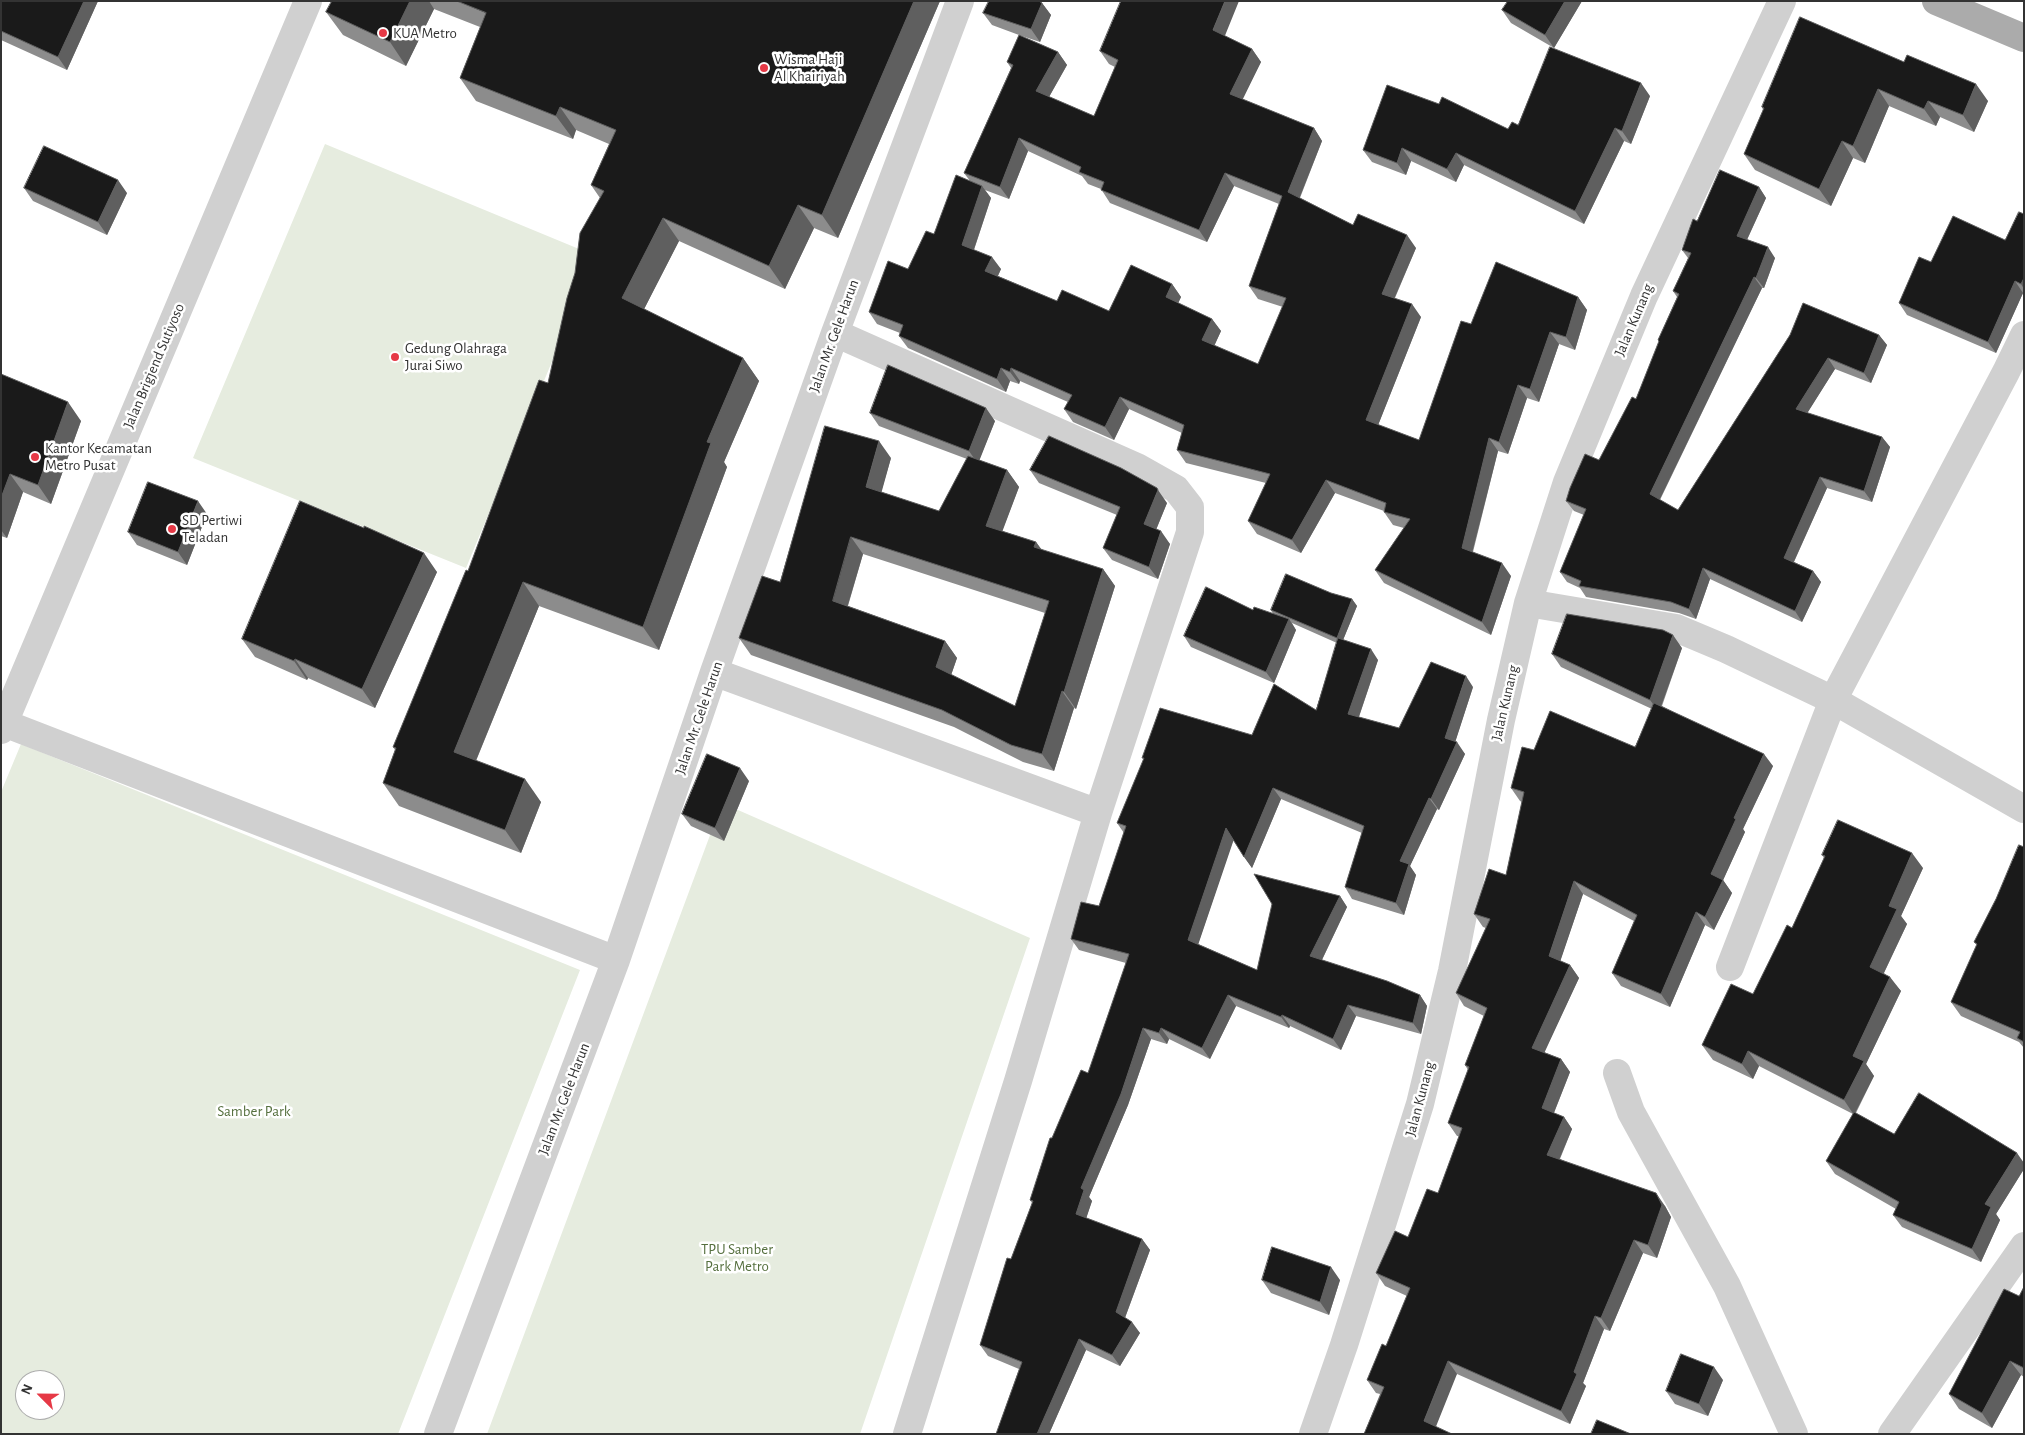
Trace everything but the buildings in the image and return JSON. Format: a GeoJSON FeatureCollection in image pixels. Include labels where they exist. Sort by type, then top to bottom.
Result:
{"type":"FeatureCollection","features":[{"type":"Feature","properties":{"kind":"main road"},"geometry":{"type":"LineString","coordinates":[[1936,1],[2024,38]]}},
{"type":"Feature","properties":{"kind":"street","name":"Jalan Brigjend Sutiyoso"},"geometry":{"type":"LineString","coordinates":[[2,726],[308,1]]}},
{"type":"Feature","properties":{"kind":"street","name":"Jalan Mr. Gele Harun"},"geometry":{"type":"LineString","coordinates":[[438,1434],[616,960],[714,672],[835,333],[960,1]]}},
{"type":"Feature","properties":{"kind":"street","name":"Jalan Kunang"},"geometry":{"type":"LineString","coordinates":[[1313,1434],[1344,1345],[1420,1104],[1452,972],[1501,720],[1528,603],[1567,482],[1640,305],[1782,1]]}},
{"type":"Feature","properties":{"kind":"street"},"geometry":{"type":"LineString","coordinates":[[835,333],[1137,467],[1176,489],[1190,507],[1190,532],[1098,813],[1018,1081],[907,1434]]}},
{"type":"Feature","properties":{"kind":"street"},"geometry":{"type":"LineString","coordinates":[[1730,967],[1832,700],[2002,381],[2024,335]]}},
{"type":"Feature","properties":{"kind":"street"},"geometry":{"type":"LineString","coordinates":[[1528,603],[1676,628],[1726,649],[1832,700],[2024,809]]}},
{"type":"Feature","properties":{"kind":"street"},"geometry":{"type":"LineString","coordinates":[[714,672],[1098,813]]}},
{"type":"Feature","properties":{"kind":"street"},"geometry":{"type":"LineString","coordinates":[[2,726],[616,960]]}},
{"type":"Feature","properties":{"kind":"street"},"geometry":{"type":"LineString","coordinates":[[1618,1073],[1631,1112],[1727,1286],[1794,1434]]}},
{"type":"Feature","properties":{"kind":"street"},"geometry":{"type":"LineString","coordinates":[[1892,1434],[2024,1246]]}},
{"type":"Feature","properties":{"kind":"green space","name":"Gedung Olahraga Jurai Siwo"},"geometry":{"type":"Polygon","coordinates":[[[325,144],[596,256],[466,568],[193,458],[325,144]]]}},
{"type":"Feature","properties":{"kind":"green space","name":"Samber Park"},"geometry":{"type":"Polygon","coordinates":[[[21,744],[580,970],[398,1434],[1,1434],[1,792],[21,744]]]}},
{"type":"Feature","properties":{"kind":"green space","name":"TPU Samber Park Metro"},"geometry":{"type":"Polygon","coordinates":[[[722,803],[1030,938],[860,1434],[487,1434],[722,803]]]}},
{"type":"Feature","properties":{"kind":"place","name":"KUA Metro"},"geometry":{"type":"Point","coordinates":[383,33]}},
{"type":"Feature","properties":{"kind":"place","name":"Wisma Haji Al Khairiyah"},"geometry":{"type":"Point","coordinates":[764,68]}},
{"type":"Feature","properties":{"kind":"place","name":"Gedung Olahraga Jurai Siwo"},"geometry":{"type":"Point","coordinates":[395,357]}},
{"type":"Feature","properties":{"kind":"place","name":"Kantor Kecamatan Metro Pusat"},"geometry":{"type":"Point","coordinates":[35,457]}},
{"type":"Feature","properties":{"kind":"place","name":"SD Pertiwi Teladan"},"geometry":{"type":"Point","coordinates":[172,529]}}]}
